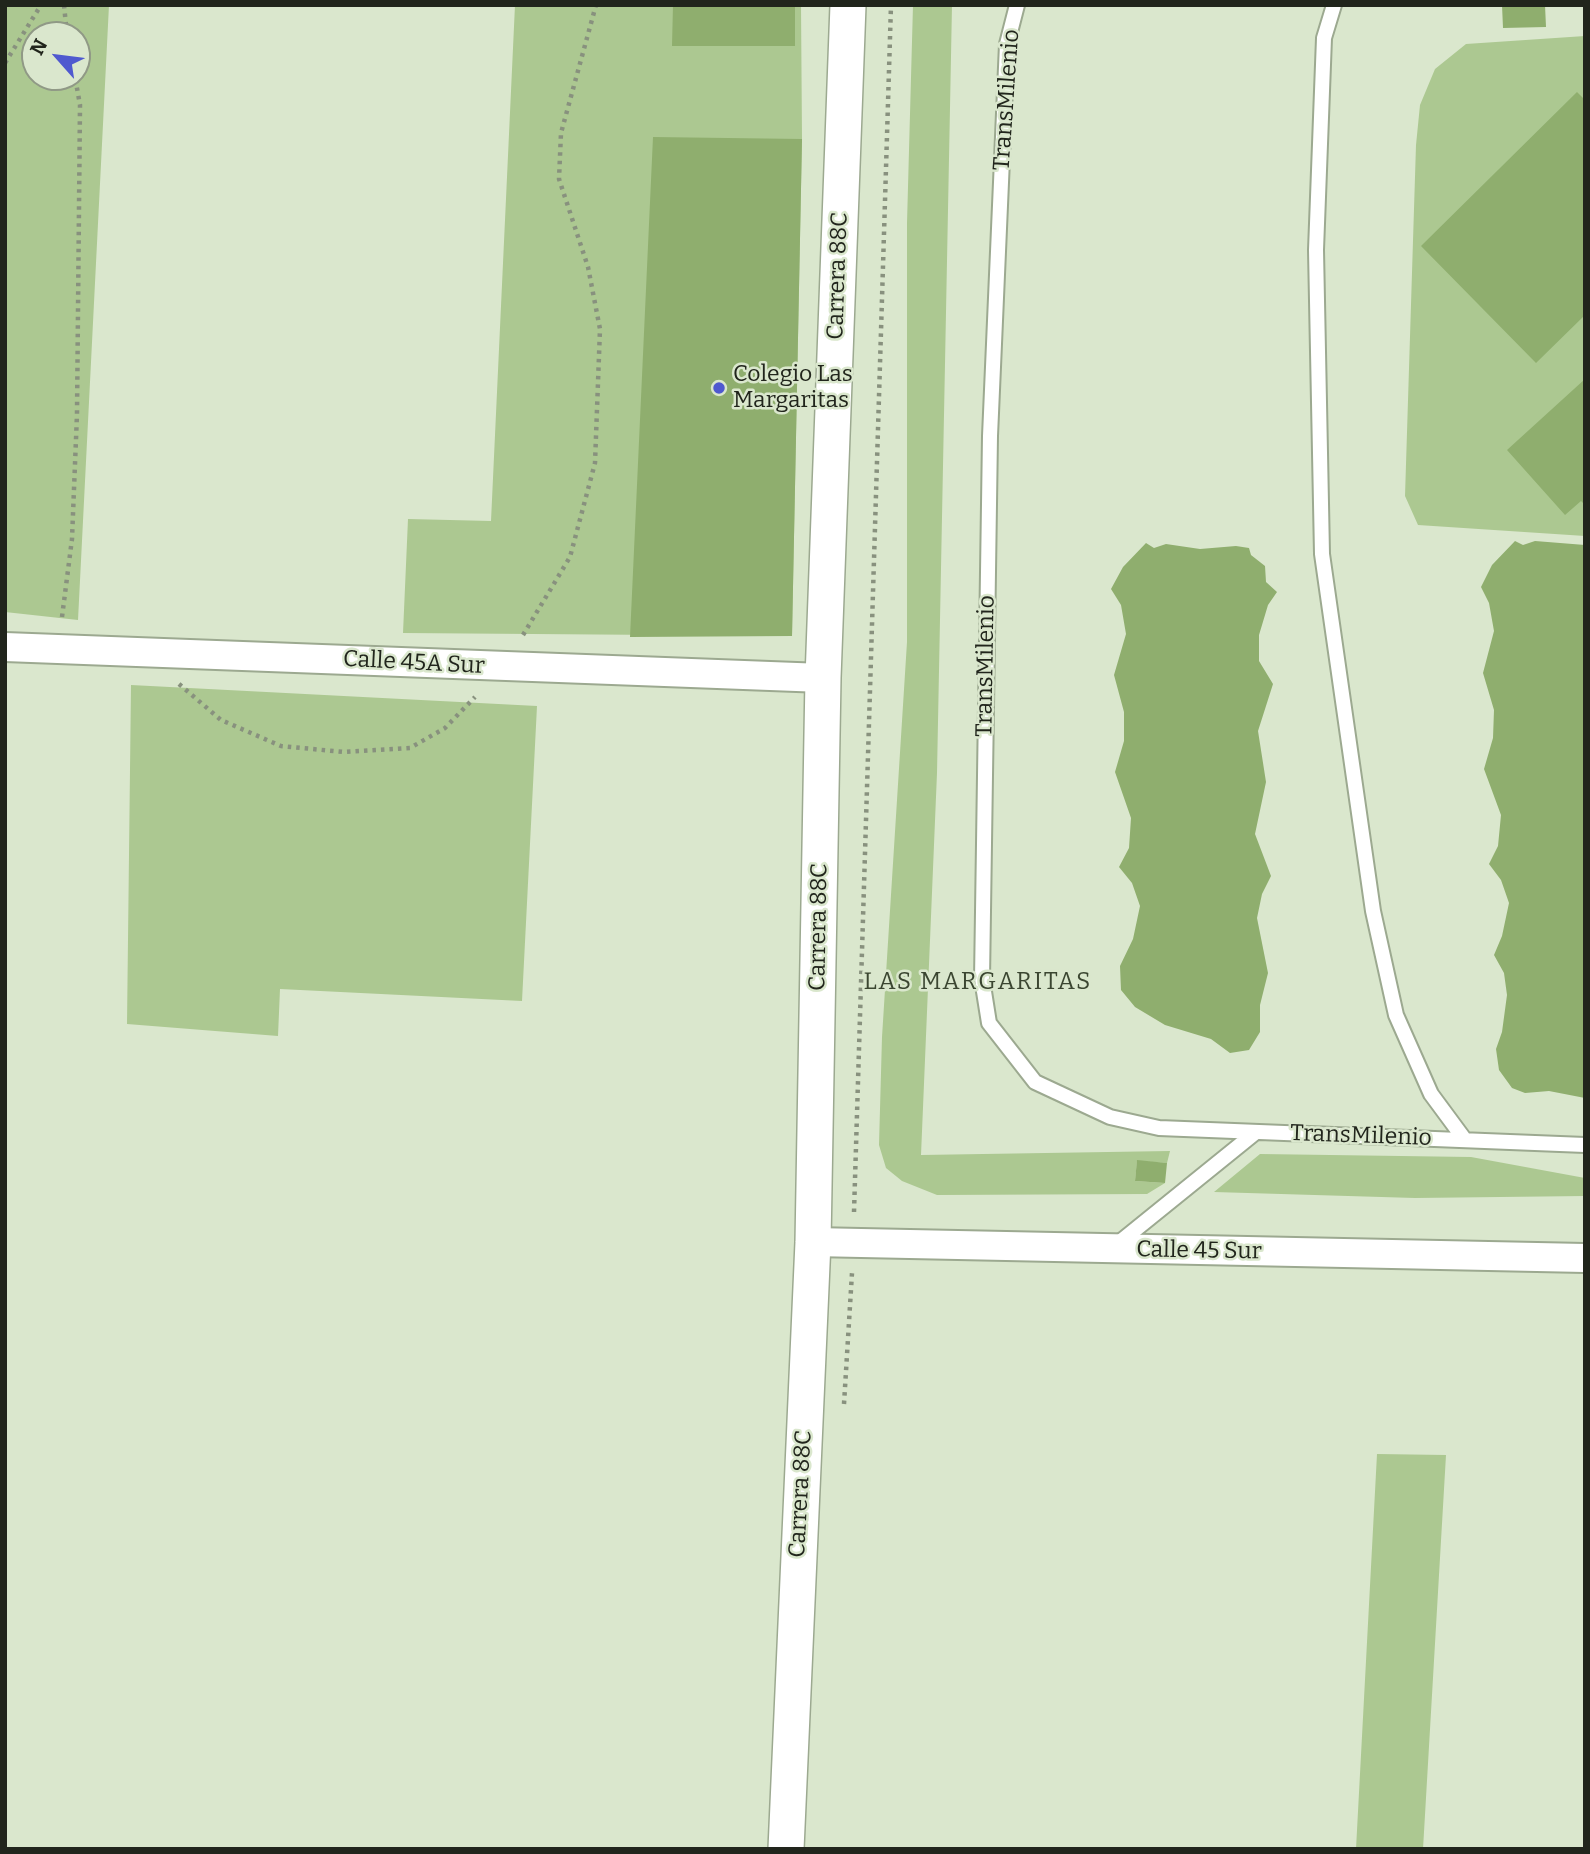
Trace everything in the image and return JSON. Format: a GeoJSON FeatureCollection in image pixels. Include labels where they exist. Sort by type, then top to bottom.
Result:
{"type":"FeatureCollection","features":[{"type":"Feature","properties":{"kind":"street","name":"Carrera 88C"},"geometry":{"type":"LineString","coordinates":[[786,1849],[813,1242],[823,678],[848,5]]}},
{"type":"Feature","properties":{"kind":"street","name":"Calle 45A Sur"},"geometry":{"type":"LineString","coordinates":[[5,647],[502,668],[823,678]]}},
{"type":"Feature","properties":{"kind":"street","name":"Calle 45 Sur"},"geometry":{"type":"LineString","coordinates":[[813,1242],[1585,1258]]}},
{"type":"Feature","properties":{"kind":"lane","name":"TransMilenio"},"geometry":{"type":"LineString","coordinates":[[1017,5],[1007,44],[990,436],[982,979],[989,1023],[1035,1082],[1072,1102],[1110,1117],[1158,1128],[1585,1145]]}},
{"type":"Feature","properties":{"kind":"lane","name":"TransMilenio"},"geometry":{"type":"LineString","coordinates":[[1334,5],[1324,38],[1316,250],[1322,554],[1373,911],[1396,1015],[1432,1094],[1465,1140]]}},
{"type":"Feature","properties":{"kind":"lane","name":"TransMilenio"},"geometry":{"type":"LineString","coordinates":[[1112,1249],[1256,1132]]}},
{"type":"Feature","properties":{"kind":"path"},"geometry":{"type":"LineString","coordinates":[[5,63],[41,5]]}},
{"type":"Feature","properties":{"kind":"path"},"geometry":{"type":"LineString","coordinates":[[162,653],[183,691],[221,720],[281,746],[344,752],[410,748],[445,728],[502,668],[570,557],[596,463],[600,329],[588,267],[559,179],[561,133],[596,5]]}},
{"type":"Feature","properties":{"kind":"path"},"geometry":{"type":"LineString","coordinates":[[844,1406],[853,1243],[891,5]]}},
{"type":"Feature","properties":{"kind":"path"},"geometry":{"type":"LineString","coordinates":[[51,649],[66,598],[72,540],[81,233],[80,105],[78,91]]}},
{"type":"Feature","properties":{"kind":"green space"},"geometry":{"type":"Polygon","coordinates":[[[5,5],[109,5],[78,620],[5,612],[5,5]]]}},
{"type":"Feature","properties":{"kind":"green space"},"geometry":{"type":"Polygon","coordinates":[[[515,5],[801,5],[802,139],[792,636],[403,633],[408,519],[491,521],[515,5]]]}},
{"type":"Feature","properties":{"kind":"green space"},"geometry":{"type":"Polygon","coordinates":[[[913,5],[952,5],[937,773],[921,1155],[1170,1151],[1167,1163],[1137,1161],[1135,1181],[1165,1183],[1147,1194],[937,1195],[902,1181],[886,1168],[879,1145],[882,1037],[907,642],[907,223],[913,5]]]}},
{"type":"Feature","properties":{"kind":"green space"},"geometry":{"type":"Polygon","coordinates":[[[1585,36],[1585,536],[1418,525],[1405,496],[1416,145],[1420,105],[1435,69],[1466,44],[1585,36]]]}},
{"type":"Feature","properties":{"kind":"green space"},"geometry":{"type":"Polygon","coordinates":[[[131,685],[537,706],[522,1001],[280,989],[278,1036],[127,1024],[131,685]]]}},
{"type":"Feature","properties":{"kind":"green space"},"geometry":{"type":"Polygon","coordinates":[[[1260,1154],[1471,1157],[1585,1178],[1585,1196],[1415,1198],[1214,1192],[1260,1154]]]}},
{"type":"Feature","properties":{"kind":"green space"},"geometry":{"type":"Polygon","coordinates":[[[1377,1454],[1446,1455],[1423,1849],[1356,1849],[1377,1454]]]}},
{"type":"Feature","properties":{"kind":"building"},"geometry":{"type":"Polygon","coordinates":[[[673,5],[795,5],[795,46],[672,46],[673,5]]]}},
{"type":"Feature","properties":{"kind":"building"},"geometry":{"type":"Polygon","coordinates":[[[1502,5],[1545,5],[1546,27],[1503,28],[1502,5]]]}},
{"type":"Feature","properties":{"kind":"building"},"geometry":{"type":"Polygon","coordinates":[[[1577,92],[1585,100],[1585,315],[1536,363],[1421,246],[1577,92]]]}},
{"type":"Feature","properties":{"kind":"building","name":"Colegio Las Margaritas"},"geometry":{"type":"Polygon","coordinates":[[[653,137],[802,139],[792,636],[630,637],[653,137]]]}},
{"type":"Feature","properties":{"kind":"building"},"geometry":{"type":"Polygon","coordinates":[[[1585,379],[1585,505],[1581,501],[1565,515],[1507,450],[1585,379]]]}},
{"type":"Feature","properties":{"kind":"building"},"geometry":{"type":"Polygon","coordinates":[[[1515,541],[1523,545],[1535,541],[1585,545],[1585,1098],[1549,1091],[1525,1093],[1512,1088],[1499,1070],[1496,1049],[1502,1032],[1507,995],[1504,973],[1494,955],[1502,936],[1509,903],[1501,880],[1489,864],[1498,846],[1501,815],[1484,769],[1493,738],[1494,710],[1483,673],[1494,631],[1489,603],[1481,587],[1492,565],[1515,541]]]}},
{"type":"Feature","properties":{"kind":"building"},"geometry":{"type":"Polygon","coordinates":[[[1146,543],[1154,548],[1166,544],[1200,549],[1236,546],[1249,548],[1251,555],[1265,566],[1266,582],[1277,592],[1268,605],[1259,635],[1259,661],[1273,684],[1258,731],[1266,782],[1255,834],[1271,876],[1262,894],[1257,918],[1268,973],[1260,1005],[1260,1032],[1249,1050],[1230,1053],[1211,1039],[1165,1025],[1135,1007],[1121,990],[1120,966],[1133,939],[1140,906],[1132,883],[1119,867],[1129,848],[1131,818],[1115,772],[1124,741],[1124,712],[1114,675],[1126,634],[1121,605],[1111,589],[1123,567],[1146,543]]]}},
{"type":"Feature","properties":{"kind":"building"},"geometry":{"type":"Polygon","coordinates":[[[1137,1160],[1167,1163],[1165,1183],[1135,1181],[1137,1160]]]}},
{"type":"Feature","properties":{"kind":"place","name":"Colegio Las Margaritas"},"geometry":{"type":"Point","coordinates":[719,388]}},
{"type":"Feature","properties":{"kind":"district","name":"LAS MARGARITAS"},"geometry":{"type":"Point","coordinates":[978,982]}}]}
